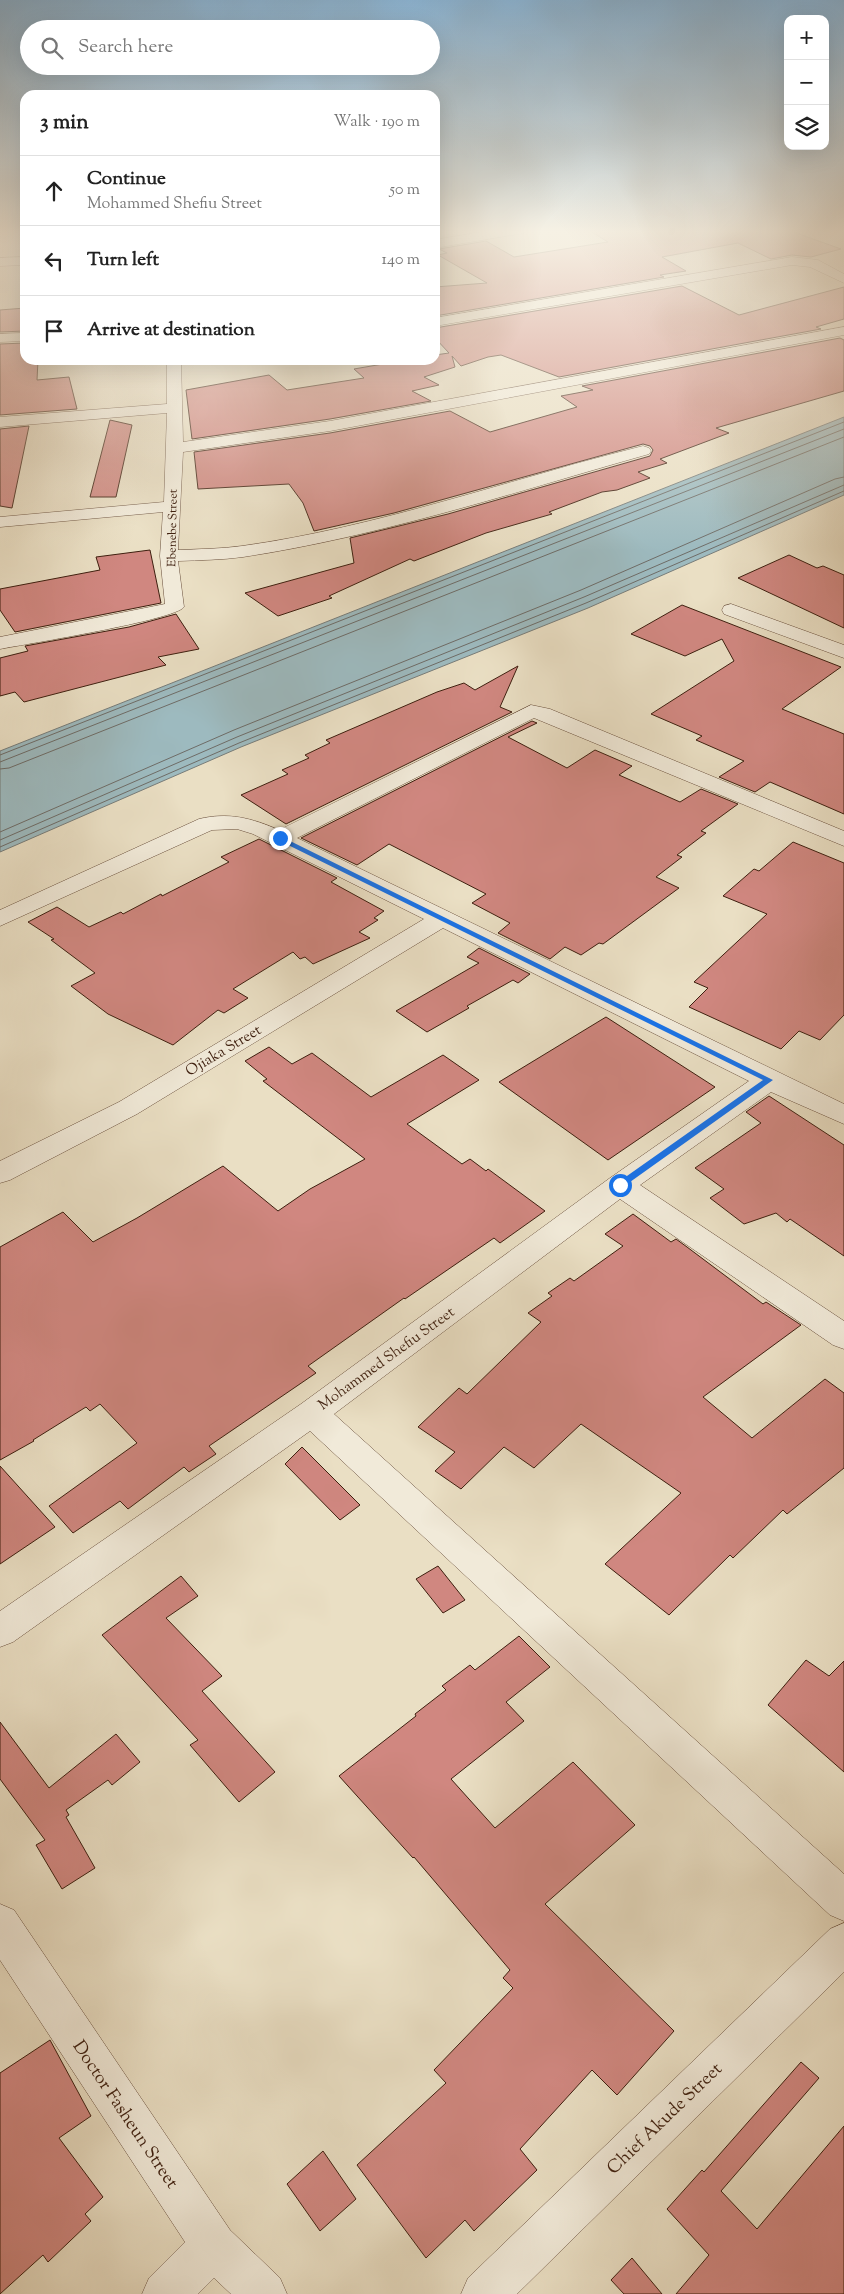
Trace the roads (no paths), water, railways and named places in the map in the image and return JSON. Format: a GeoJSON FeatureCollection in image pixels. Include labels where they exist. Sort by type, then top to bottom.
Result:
{"type":"FeatureCollection","features":[{"type":"Feature","properties":{"kind":"street"},"geometry":{"type":"LineString","coordinates":[[175,448],[330,426],[817,336]]}},
{"type":"Feature","properties":{"kind":"street"},"geometry":{"type":"LineString","coordinates":[[0,338],[20,337]]}},
{"type":"Feature","properties":{"kind":"street","name":"Ebenebe Street"},"geometry":{"type":"LineString","coordinates":[[0,642],[156,613],[175,607],[169,556],[175,448],[174,365]]}},
{"type":"Feature","properties":{"kind":"street"},"geometry":{"type":"LineString","coordinates":[[0,422],[174,408]]}},
{"type":"Feature","properties":{"kind":"street"},"geometry":{"type":"LineString","coordinates":[[169,556],[241,552],[303,541],[400,519],[643,451]]}},
{"type":"Feature","properties":{"kind":"street"},"geometry":{"type":"LineString","coordinates":[[0,522],[171,506]]}},
{"type":"Feature","properties":{"kind":"street"},"geometry":{"type":"LineString","coordinates":[[731,610],[844,652]]}},
{"type":"Feature","properties":{"kind":"street"},"geometry":{"type":"LineString","coordinates":[[280,838],[531,711],[542,713],[844,839]]}},
{"type":"Feature","properties":{"kind":"street"},"geometry":{"type":"LineString","coordinates":[[0,920],[207,824],[241,821],[280,838],[769,1080],[844,1114]]}},
{"type":"Feature","properties":{"kind":"street","name":"Ojiaka Street"},"geometry":{"type":"LineString","coordinates":[[0,1173],[128,1108],[441,919]]}},
{"type":"Feature","properties":{"kind":"street","name":"Mohammed Shefiu Street"},"geometry":{"type":"LineString","coordinates":[[0,1631],[312,1412],[620,1185],[769,1080]]}},
{"type":"Feature","properties":{"kind":"street"},"geometry":{"type":"LineString","coordinates":[[620,1185],[844,1336]]}},
{"type":"Feature","properties":{"kind":"street"},"geometry":{"type":"LineString","coordinates":[[312,1412],[844,1901]]}},
{"type":"Feature","properties":{"kind":"street","name":"Doctor Fasheun Street"},"geometry":{"type":"LineString","coordinates":[[0,1924],[214,2246],[264,2294]]}},
{"type":"Feature","properties":{"kind":"street","name":"Chief Akude Street"},"geometry":{"type":"LineString","coordinates":[[484,2294],[844,1943]]}},
{"type":"Feature","properties":{"kind":"street"},"geometry":{"type":"LineString","coordinates":[[165,2294],[214,2246]]}},
{"type":"Feature","properties":{"kind":"water"},"geometry":{"type":"Polygon","coordinates":[[[844,417],[844,495],[588,608],[241,747],[0,852],[0,751],[844,417]]]}}]}
